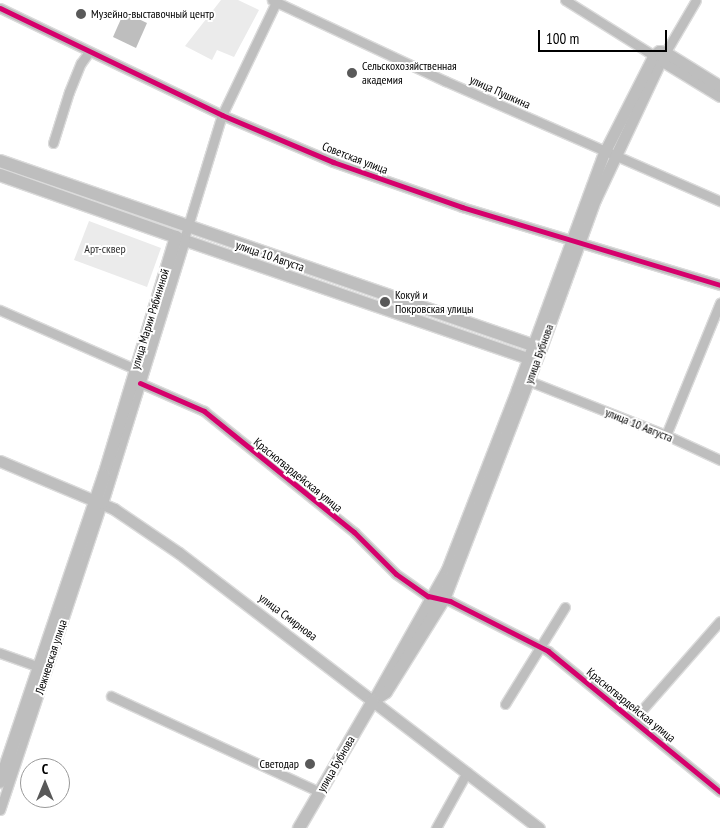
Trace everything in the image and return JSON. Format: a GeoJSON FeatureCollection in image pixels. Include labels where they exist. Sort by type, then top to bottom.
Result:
{"type":"FeatureCollection","features":[{"type":"Feature","properties":{"kind":"highway","name":"улица 10 Августа"},"geometry":{"type":"LineString","coordinates":[[0,161],[182,234]]}},
{"type":"Feature","properties":{"kind":"highway","name":"улица 10 Августа"},"geometry":{"type":"LineString","coordinates":[[0,175],[348,289],[537,347]]}},
{"type":"Feature","properties":{"kind":"highway","name":"улица Марии Рябининой"},"geometry":{"type":"LineString","coordinates":[[98,502],[135,369],[182,234]]}},
{"type":"Feature","properties":{"kind":"highway","name":"улица Бубнова"},"geometry":{"type":"LineString","coordinates":[[299,828],[373,701],[386,692],[439,598],[529,381],[532,359],[537,347]]}},
{"type":"Feature","properties":{"kind":"highway","name":"Лежневская улица"},"geometry":{"type":"LineString","coordinates":[[0,782],[98,502]]}},
{"type":"Feature","properties":{"kind":"main road"},"geometry":{"type":"LineString","coordinates":[[660,56],[720,86]]}},
{"type":"Feature","properties":{"kind":"main road"},"geometry":{"type":"LineString","coordinates":[[660,56],[720,96]]}},
{"type":"Feature","properties":{"kind":"main road","name":"улица Бубнова"},"geometry":{"type":"LineString","coordinates":[[537,347],[575,241],[609,155],[660,56]]}},
{"type":"Feature","properties":{"kind":"main road","name":"улица Марии Рябининой"},"geometry":{"type":"LineString","coordinates":[[98,502],[140,383],[182,234]]}},
{"type":"Feature","properties":{"kind":"main road","name":"улица 10 Августа"},"geometry":{"type":"LineString","coordinates":[[348,289],[532,359]]}},
{"type":"Feature","properties":{"kind":"main road","name":"улица Бубнова"},"geometry":{"type":"LineString","coordinates":[[439,598],[477,496],[532,359]]}},
{"type":"Feature","properties":{"kind":"main road","name":"улица Смирнова"},"geometry":{"type":"LineString","coordinates":[[0,461],[98,502],[179,553],[539,828]]}},
{"type":"Feature","properties":{"kind":"street"},"geometry":{"type":"LineString","coordinates":[[564,0],[660,56]]}},
{"type":"Feature","properties":{"kind":"street","name":"улица Бубнова"},"geometry":{"type":"LineString","coordinates":[[660,56],[696,0]]}},
{"type":"Feature","properties":{"kind":"street","name":"улица Марии Рябининой"},"geometry":{"type":"LineString","coordinates":[[182,234],[222,115],[275,1]]}},
{"type":"Feature","properties":{"kind":"street","name":"улица Пушкина"},"geometry":{"type":"LineString","coordinates":[[275,1],[609,155],[720,201]]}},
{"type":"Feature","properties":{"kind":"street","name":"Советская улица"},"geometry":{"type":"LineString","coordinates":[[0,8],[222,115],[385,180],[720,285]]}},
{"type":"Feature","properties":{"kind":"street"},"geometry":{"type":"LineString","coordinates":[[53,144],[80,63],[89,52]]}},
{"type":"Feature","properties":{"kind":"street"},"geometry":{"type":"LineString","coordinates":[[666,435],[720,303]]}},
{"type":"Feature","properties":{"kind":"street"},"geometry":{"type":"LineString","coordinates":[[0,310],[135,369]]}},
{"type":"Feature","properties":{"kind":"street","name":"улица 10 Августа"},"geometry":{"type":"LineString","coordinates":[[529,381],[666,435],[720,460]]}},
{"type":"Feature","properties":{"kind":"street","name":"Красногвардейская улица"},"geometry":{"type":"LineString","coordinates":[[140,383],[204,411],[354,532],[396,574],[428,596],[439,598],[541,647],[634,719],[720,792]]}},
{"type":"Feature","properties":{"kind":"street","name":"Лежневская улица"},"geometry":{"type":"LineString","coordinates":[[0,810],[98,502]]}},
{"type":"Feature","properties":{"kind":"street"},"geometry":{"type":"LineString","coordinates":[[506,704],[565,607]]}},
{"type":"Feature","properties":{"kind":"street"},"geometry":{"type":"LineString","coordinates":[[634,719],[720,621]]}},
{"type":"Feature","properties":{"kind":"street"},"geometry":{"type":"LineString","coordinates":[[0,653],[39,667]]}},
{"type":"Feature","properties":{"kind":"street"},"geometry":{"type":"LineString","coordinates":[[111,696],[320,792]]}},
{"type":"Feature","properties":{"kind":"street"},"geometry":{"type":"LineString","coordinates":[[436,828],[467,772]]}},
{"type":"Feature","properties":{"kind":"green space"},"geometry":{"type":"Polygon","coordinates":[[[221,0],[238,0],[259,10],[234,57],[217,50],[212,60],[185,46],[221,0]]]}},
{"type":"Feature","properties":{"kind":"green space","name":"Арт-сквер"},"geometry":{"type":"Polygon","coordinates":[[[89,221],[161,248],[147,287],[74,260],[89,221]]]}},
{"type":"Feature","properties":{"kind":"shaded area"},"geometry":{"type":"Polygon","coordinates":[[[124,12],[147,23],[136,48],[113,37],[124,12]]]}},
{"type":"Feature","properties":{"kind":"cycle path"},"geometry":{"type":"LineString","coordinates":[[0,8],[222,115],[333,162],[462,207],[720,285]]}},
{"type":"Feature","properties":{"kind":"cycle path"},"geometry":{"type":"LineString","coordinates":[[140,383],[204,411],[354,532],[396,574],[428,596],[450,601],[548,651],[720,792]]}},
{"type":"Feature","properties":{"kind":"place","name":"Музейно-выставочный центр"},"geometry":{"type":"Point","coordinates":[81,14]}},
{"type":"Feature","properties":{"kind":"place","name":"Сельскохозяйственная академия"},"geometry":{"type":"Point","coordinates":[352,73]}},
{"type":"Feature","properties":{"kind":"place","name":"Кокуй и Покровская улицы"},"geometry":{"type":"Point","coordinates":[385,302]}},
{"type":"Feature","properties":{"kind":"place","name":"Светодар"},"geometry":{"type":"Point","coordinates":[310,764]}}]}
